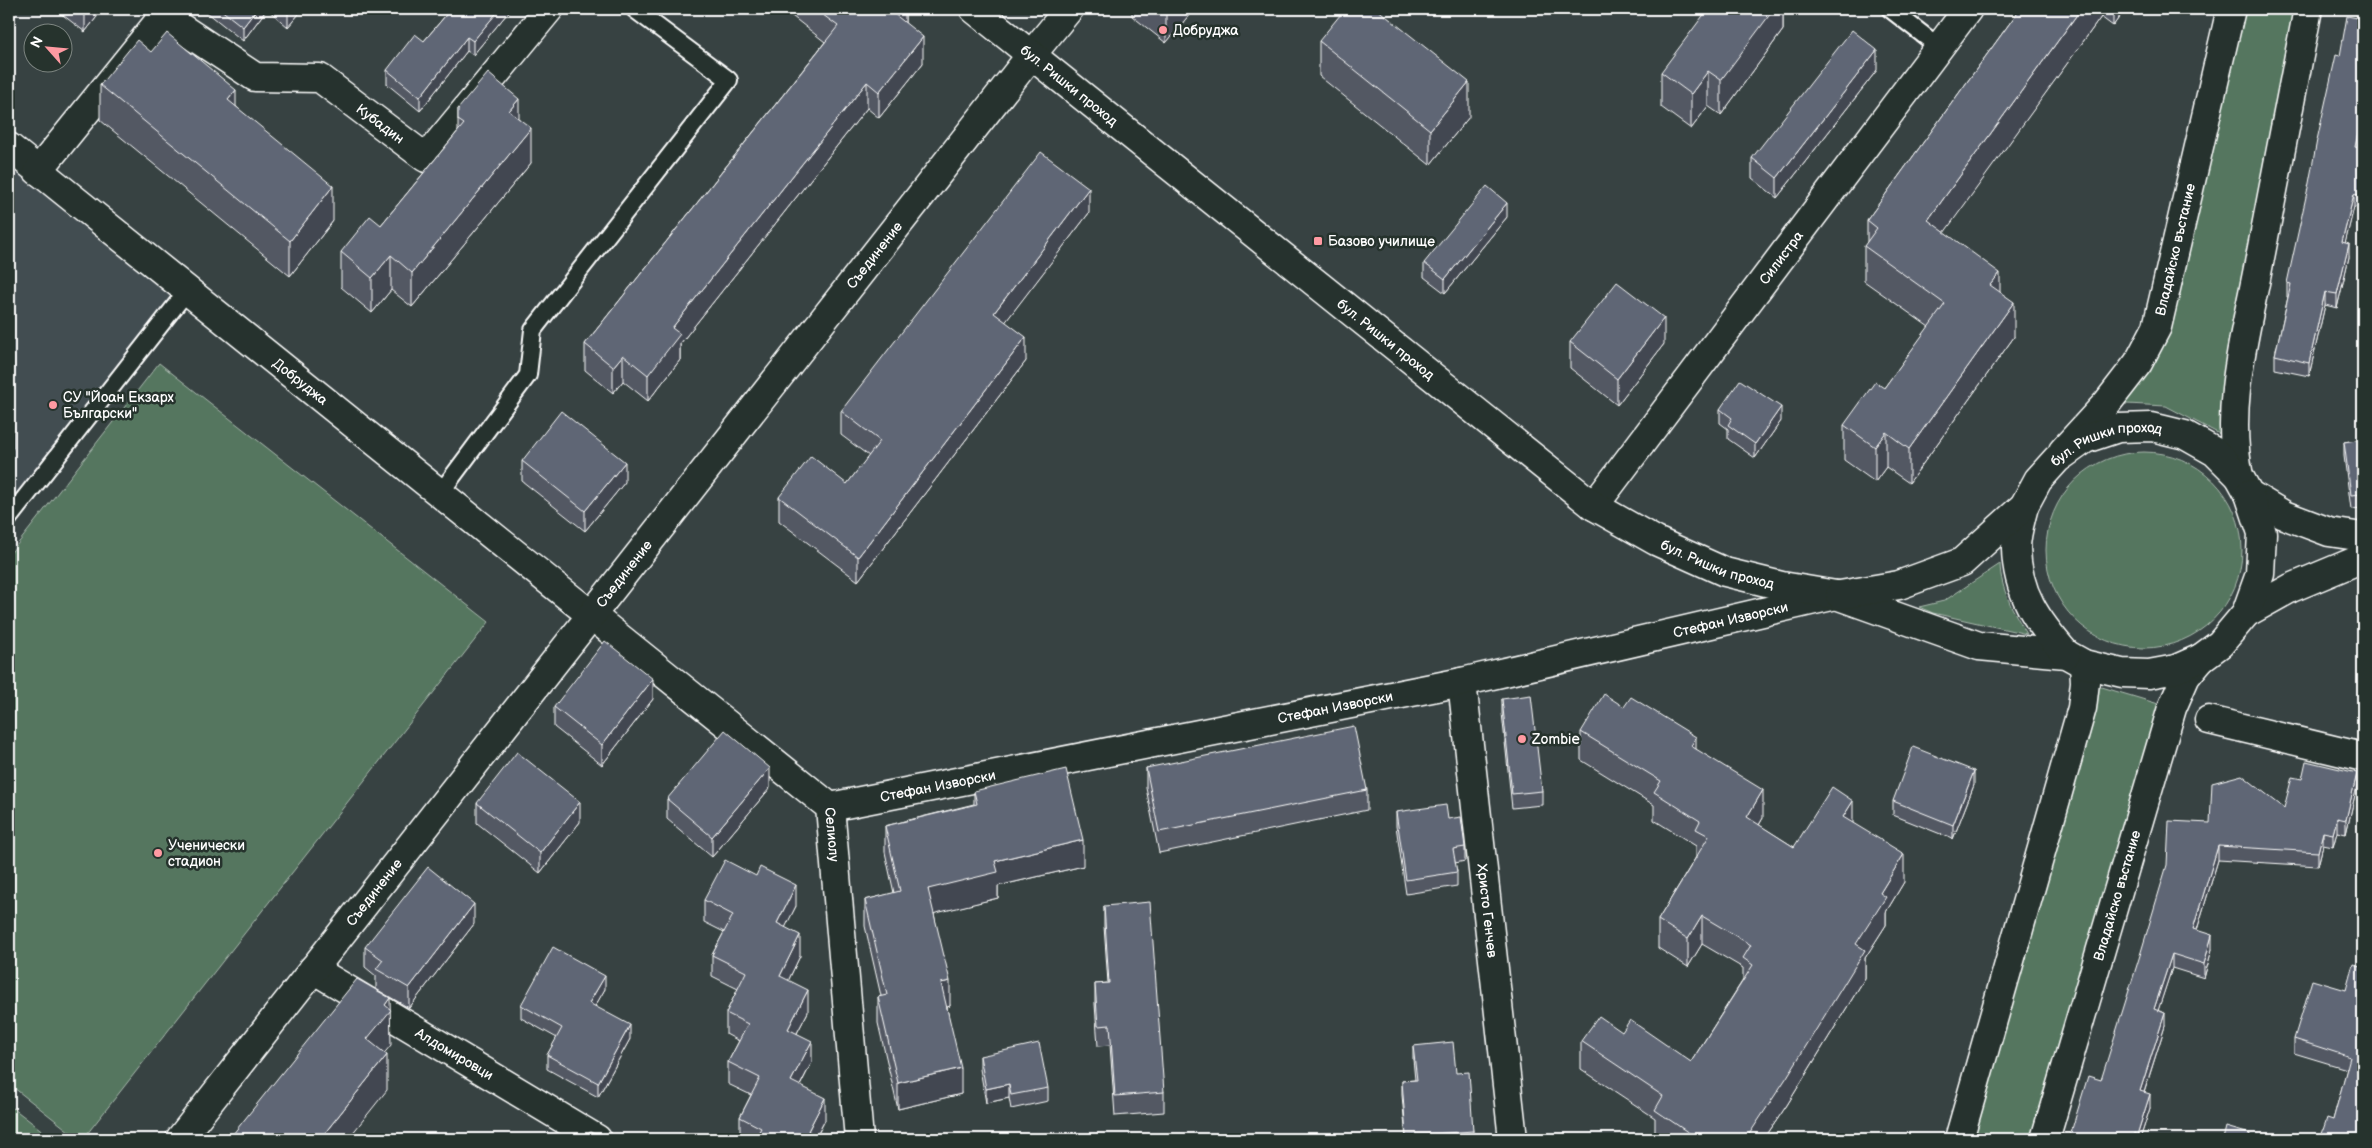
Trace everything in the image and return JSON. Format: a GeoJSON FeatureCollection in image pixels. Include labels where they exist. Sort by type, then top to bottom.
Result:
{"type":"FeatureCollection","features":[{"type":"Feature","properties":{"kind":"street","name":"Кубадин"},"geometry":{"type":"LineString","coordinates":[[166,12],[255,77],[320,78],[426,158],[549,9]]}},
{"type":"Feature","properties":{"kind":"street","name":"бул. Ришки проход"},"geometry":{"type":"LineString","coordinates":[[974,9],[1594,506],[1656,541],[1725,572],[1782,586],[1836,595],[1980,646],[2075,659],[2122,673],[2149,674],[2176,669],[2201,658],[2220,644],[2246,613],[2291,588],[2363,558]]}},
{"type":"Feature","properties":{"kind":"street","name":"Съединение"},"geometry":{"type":"LineString","coordinates":[[180,1139],[1069,9]]}},
{"type":"Feature","properties":{"kind":"street","name":"Силистра"},"geometry":{"type":"LineString","coordinates":[[1594,506],[1968,9]]}},
{"type":"Feature","properties":{"kind":"street","name":"Владайско въстание"},"geometry":{"type":"LineString","coordinates":[[2057,458],[2107,403],[2138,364],[2157,328],[2232,9]]}},
{"type":"Feature","properties":{"kind":"street"},"geometry":{"type":"LineString","coordinates":[[2246,613],[2260,574],[2262,533],[2234,452],[2233,420],[2243,348],[2308,9]]}},
{"type":"Feature","properties":{"kind":"street"},"geometry":{"type":"LineString","coordinates":[[38,171],[166,12]]}},
{"type":"Feature","properties":{"kind":"street","name":"Добруджа"},"geometry":{"type":"LineString","coordinates":[[9,147],[592,615]]}},
{"type":"Feature","properties":{"kind":"street","name":"бул. Ришки проход"},"geometry":{"type":"LineString","coordinates":[[1836,595],[1899,586],[1962,562],[2024,506],[2038,480],[2057,458],[2085,439],[2118,428],[2152,427],[2185,436],[2215,452],[2244,485],[2284,515],[2328,532],[2363,537]]}},
{"type":"Feature","properties":{"kind":"street"},"geometry":{"type":"LineString","coordinates":[[1959,1139],[2082,708],[2085,682],[2075,659],[2032,613],[2022,588],[2016,546],[2024,506]]}},
{"type":"Feature","properties":{"kind":"street","name":"Стефан Изворски"},"geometry":{"type":"LineString","coordinates":[[830,807],[1462,682],[1836,595]]}},
{"type":"Feature","properties":{"kind":"street","name":"Селиолу"},"geometry":{"type":"LineString","coordinates":[[592,615],[830,807],[859,1139]]}},
{"type":"Feature","properties":{"kind":"street","name":"Владайско въстание"},"geometry":{"type":"LineString","coordinates":[[2044,1139],[2172,708],[2186,676],[2201,658]]}},
{"type":"Feature","properties":{"kind":"street","name":"Христо Генчев"},"geometry":{"type":"LineString","coordinates":[[1462,682],[1513,1139]]}},
{"type":"Feature","properties":{"kind":"street"},"geometry":{"type":"LineString","coordinates":[[2209,720],[2363,757]]}},
{"type":"Feature","properties":{"kind":"street","name":"Алдомировци"},"geometry":{"type":"LineString","coordinates":[[313,969],[596,1139]]}},
{"type":"Feature","properties":{"kind":"lane"},"geometry":{"type":"LineString","coordinates":[[441,492],[528,375],[533,330],[728,80],[634,9]]}},
{"type":"Feature","properties":{"kind":"lane"},"geometry":{"type":"LineString","coordinates":[[1890,9],[1939,47]]}},
{"type":"Feature","properties":{"kind":"lane"},"geometry":{"type":"LineString","coordinates":[[9,518],[187,291]]}},
{"type":"Feature","properties":{"kind":"shaded area","name":"СУ \"Йоан Екзарх Български\""},"geometry":{"type":"Polygon","coordinates":[[[9,146],[187,291],[9,518],[9,146]]]}},
{"type":"Feature","properties":{"kind":"green space"},"geometry":{"type":"Polygon","coordinates":[[[2231,9],[2308,9],[2233,441],[2166,406],[2107,403],[2138,363],[2231,9]]]}},
{"type":"Feature","properties":{"kind":"green space","name":"Ученически стадион"},"geometry":{"type":"Polygon","coordinates":[[[159,363],[489,622],[83,1139],[79,1139],[9,1084],[9,555],[159,363]]]}},
{"type":"Feature","properties":{"kind":"green space"},"geometry":{"type":"Polygon","coordinates":[[[2134,452],[2154,452],[2173,456],[2190,463],[2199,468],[2220,488],[2235,512],[2242,540],[2242,560],[2235,588],[2226,605],[2206,626],[2190,637],[2173,644],[2154,648],[2134,648],[2106,641],[2089,632],[2062,605],[2050,579],[2046,560],[2046,540],[2053,512],[2062,495],[2089,468],[2115,456],[2134,452]]]}},
{"type":"Feature","properties":{"kind":"green space"},"geometry":{"type":"Polygon","coordinates":[[[2000,564],[2005,592],[2027,634],[1933,613],[1919,607],[1944,601],[2000,564]]]}},
{"type":"Feature","properties":{"kind":"green space"},"geometry":{"type":"Polygon","coordinates":[[[2085,682],[2172,708],[2045,1139],[1959,1139],[2085,682]]]}},
{"type":"Feature","properties":{"kind":"green space"},"geometry":{"type":"Polygon","coordinates":[[[9,1105],[53,1139],[9,1139],[9,1105]]]}},
{"type":"Feature","properties":{"kind":"building"},"geometry":{"type":"Polygon","coordinates":[[[220,9],[257,9],[243,27],[220,9]]]}},
{"type":"Feature","properties":{"kind":"building"},"geometry":{"type":"Polygon","coordinates":[[[283,9],[292,9],[288,13],[283,9]]]}},
{"type":"Feature","properties":{"kind":"building"},"geometry":{"type":"Polygon","coordinates":[[[451,9],[500,9],[473,41],[467,37],[420,97],[387,70],[415,34],[424,41],[451,9]]]}},
{"type":"Feature","properties":{"kind":"building"},"geometry":{"type":"Polygon","coordinates":[[[815,9],[897,9],[893,13],[923,37],[879,92],[867,82],[672,328],[680,334],[648,375],[623,355],[613,367],[585,344],[838,26],[815,9]]]}},
{"type":"Feature","properties":{"kind":"building"},"geometry":{"type":"Polygon","coordinates":[[[1345,9],[1377,9],[1469,82],[1430,130],[1319,41],[1345,9]]]}},
{"type":"Feature","properties":{"kind":"building"},"geometry":{"type":"Polygon","coordinates":[[[1708,9],[1774,9],[1721,80],[1708,71],[1691,94],[1661,72],[1708,9]]]}},
{"type":"Feature","properties":{"kind":"building"},"geometry":{"type":"Polygon","coordinates":[[[2020,9],[2081,9],[1928,220],[2000,273],[1990,285],[2014,302],[1909,449],[1886,432],[1875,447],[1844,425],[1875,382],[1884,388],[1945,304],[1864,246],[1877,228],[1867,220],[2020,9]]]}},
{"type":"Feature","properties":{"kind":"building"},"geometry":{"type":"Polygon","coordinates":[[[2347,16],[2363,19],[2363,111],[2355,147],[2363,149],[2363,196],[2354,194],[2342,242],[2349,244],[2337,294],[2325,292],[2309,363],[2275,355],[2291,284],[2287,283],[2317,140],[2336,55],[2340,56],[2347,16]]]}},
{"type":"Feature","properties":{"kind":"building"},"geometry":{"type":"Polygon","coordinates":[[[1852,30],[1877,50],[1777,178],[1752,158],[1852,30]]]}},
{"type":"Feature","properties":{"kind":"building"},"geometry":{"type":"Polygon","coordinates":[[[167,33],[236,90],[228,100],[333,186],[290,241],[100,85],[137,40],[151,52],[167,33]]]}},
{"type":"Feature","properties":{"kind":"building"},"geometry":{"type":"Polygon","coordinates":[[[488,73],[519,99],[509,111],[531,128],[412,273],[391,255],[372,278],[341,252],[370,216],[381,225],[464,124],[458,120],[458,109],[488,73]]]}},
{"type":"Feature","properties":{"kind":"building"},"geometry":{"type":"Polygon","coordinates":[[[1041,152],[1089,188],[994,313],[1026,337],[858,557],[779,497],[811,456],[847,484],[880,441],[841,411],[1041,152]]]}},
{"type":"Feature","properties":{"kind":"building"},"geometry":{"type":"Polygon","coordinates":[[[1487,186],[1507,203],[1445,279],[1424,263],[1487,186]]]}},
{"type":"Feature","properties":{"kind":"building"},"geometry":{"type":"Polygon","coordinates":[[[1617,282],[1664,318],[1617,379],[1570,342],[1617,282]]]}},
{"type":"Feature","properties":{"kind":"building"},"geometry":{"type":"Polygon","coordinates":[[[1740,380],[1781,407],[1755,444],[1728,425],[1732,418],[1720,409],[1740,380]]]}},
{"type":"Feature","properties":{"kind":"building"},"geometry":{"type":"Polygon","coordinates":[[[561,411],[625,462],[585,511],[522,461],[561,411]]]}},
{"type":"Feature","properties":{"kind":"building"},"geometry":{"type":"Polygon","coordinates":[[[2363,439],[2363,494],[2351,495],[2344,442],[2363,439]]]}},
{"type":"Feature","properties":{"kind":"building"},"geometry":{"type":"Polygon","coordinates":[[[605,641],[653,679],[602,745],[554,707],[605,641]]]}},
{"type":"Feature","properties":{"kind":"building"},"geometry":{"type":"Polygon","coordinates":[[[1604,694],[1624,707],[1631,697],[1696,737],[1691,746],[1763,790],[1747,817],[1794,847],[1832,787],[1853,801],[1843,817],[1904,854],[1880,893],[1886,897],[1856,944],[1865,950],[1787,1077],[1746,1139],[1698,1139],[1655,1110],[1663,1096],[1581,1041],[1599,1016],[1622,1032],[1630,1020],[1691,1062],[1753,965],[1743,958],[1751,945],[1702,916],[1688,939],[1658,920],[1709,836],[1696,829],[1700,821],[1654,792],[1661,781],[1581,732],[1604,694]]]}},
{"type":"Feature","properties":{"kind":"building"},"geometry":{"type":"Polygon","coordinates":[[[1531,695],[1542,791],[1512,794],[1502,699],[1531,695]]]}},
{"type":"Feature","properties":{"kind":"building"},"geometry":{"type":"Polygon","coordinates":[[[1354,726],[1367,790],[1159,832],[1146,768],[1354,726]]]}},
{"type":"Feature","properties":{"kind":"building"},"geometry":{"type":"Polygon","coordinates":[[[725,730],[770,768],[712,837],[667,799],[725,730]]]}},
{"type":"Feature","properties":{"kind":"building"},"geometry":{"type":"Polygon","coordinates":[[[1913,747],[1974,771],[1953,825],[1893,801],[1913,747]]]}},
{"type":"Feature","properties":{"kind":"building"},"geometry":{"type":"Polygon","coordinates":[[[517,752],[580,802],[540,853],[477,803],[517,752]]]}},
{"type":"Feature","properties":{"kind":"building"},"geometry":{"type":"Polygon","coordinates":[[[2306,761],[2357,773],[2346,820],[2337,818],[2333,834],[2323,832],[2318,852],[2218,846],[2193,929],[2212,935],[2204,964],[2172,954],[2154,1009],[2165,1013],[2140,1091],[2150,1094],[2137,1135],[2134,1133],[2132,1139],[2069,1139],[2088,1076],[2101,1080],[2167,865],[2169,821],[2210,823],[2212,783],[2242,775],[2284,808],[2292,777],[2302,779],[2306,761]]]}},
{"type":"Feature","properties":{"kind":"building"},"geometry":{"type":"Polygon","coordinates":[[[1066,769],[1083,840],[995,861],[998,872],[928,889],[950,981],[941,983],[961,1068],[898,1083],[878,997],[887,995],[865,900],[900,891],[885,826],[977,804],[974,791],[1066,769]]]}},
{"type":"Feature","properties":{"kind":"building"},"geometry":{"type":"Polygon","coordinates":[[[1446,805],[1448,819],[1461,817],[1465,847],[1453,849],[1457,872],[1406,880],[1396,812],[1446,805]]]}},
{"type":"Feature","properties":{"kind":"building"},"geometry":{"type":"Polygon","coordinates":[[[725,860],[756,876],[760,867],[796,885],[777,923],[800,935],[780,976],[808,990],[788,1029],[812,1041],[791,1081],[825,1098],[808,1131],[823,1139],[755,1139],[761,1128],[740,1117],[760,1078],[728,1062],[748,1024],[726,1013],[746,972],[712,955],[733,915],[704,900],[725,860]]]}},
{"type":"Feature","properties":{"kind":"building"},"geometry":{"type":"Polygon","coordinates":[[[428,867],[474,904],[409,988],[376,969],[383,960],[365,947],[428,867]]]}},
{"type":"Feature","properties":{"kind":"building"},"geometry":{"type":"Polygon","coordinates":[[[1150,902],[1164,1092],[1115,1096],[1110,1025],[1098,1026],[1095,984],[1109,983],[1104,906],[1150,902]]]}},
{"type":"Feature","properties":{"kind":"building"},"geometry":{"type":"Polygon","coordinates":[[[553,947],[605,976],[589,1003],[630,1025],[598,1083],[547,1055],[562,1028],[521,1005],[553,947]]]}},
{"type":"Feature","properties":{"kind":"building"},"geometry":{"type":"Polygon","coordinates":[[[2363,953],[2363,1139],[2320,1139],[2327,1118],[2333,1120],[2350,1057],[2294,1039],[2312,980],[2346,990],[2353,964],[2360,966],[2363,953]]]}},
{"type":"Feature","properties":{"kind":"building"},"geometry":{"type":"Polygon","coordinates":[[[357,979],[390,998],[385,1005],[391,1010],[367,1039],[387,1055],[320,1139],[229,1139],[357,979]]]}},
{"type":"Feature","properties":{"kind":"building"},"geometry":{"type":"Polygon","coordinates":[[[1453,1042],[1456,1073],[1469,1072],[1473,1131],[1406,1136],[1402,1081],[1417,1080],[1413,1046],[1453,1042]]]}},
{"type":"Feature","properties":{"kind":"building"},"geometry":{"type":"Polygon","coordinates":[[[1039,1043],[1048,1088],[1011,1095],[1009,1084],[986,1089],[980,1056],[1039,1043]]]}},
{"type":"Feature","properties":{"kind":"building"},"geometry":{"type":"Polygon","coordinates":[[[2226,1127],[2250,1134],[2249,1139],[2223,1139],[2226,1127]]]}},
{"type":"Feature","properties":{"kind":"building"},"geometry":{"type":"Polygon","coordinates":[[[590,1132],[605,1139],[586,1139],[590,1132]]]}},
{"type":"Feature","properties":{"kind":"place","name":"Добруджа"},"geometry":{"type":"Point","coordinates":[1163,30]}},
{"type":"Feature","properties":{"kind":"place","name":"Базово училище"},"geometry":{"type":"Point","coordinates":[1318,241]}},
{"type":"Feature","properties":{"kind":"place","name":"СУ \"Йоан Екзарх Български\""},"geometry":{"type":"Point","coordinates":[53,405]}},
{"type":"Feature","properties":{"kind":"place","name":"Zombie"},"geometry":{"type":"Point","coordinates":[1522,739]}},
{"type":"Feature","properties":{"kind":"place","name":"Ученически стадион"},"geometry":{"type":"Point","coordinates":[158,853]}}]}
